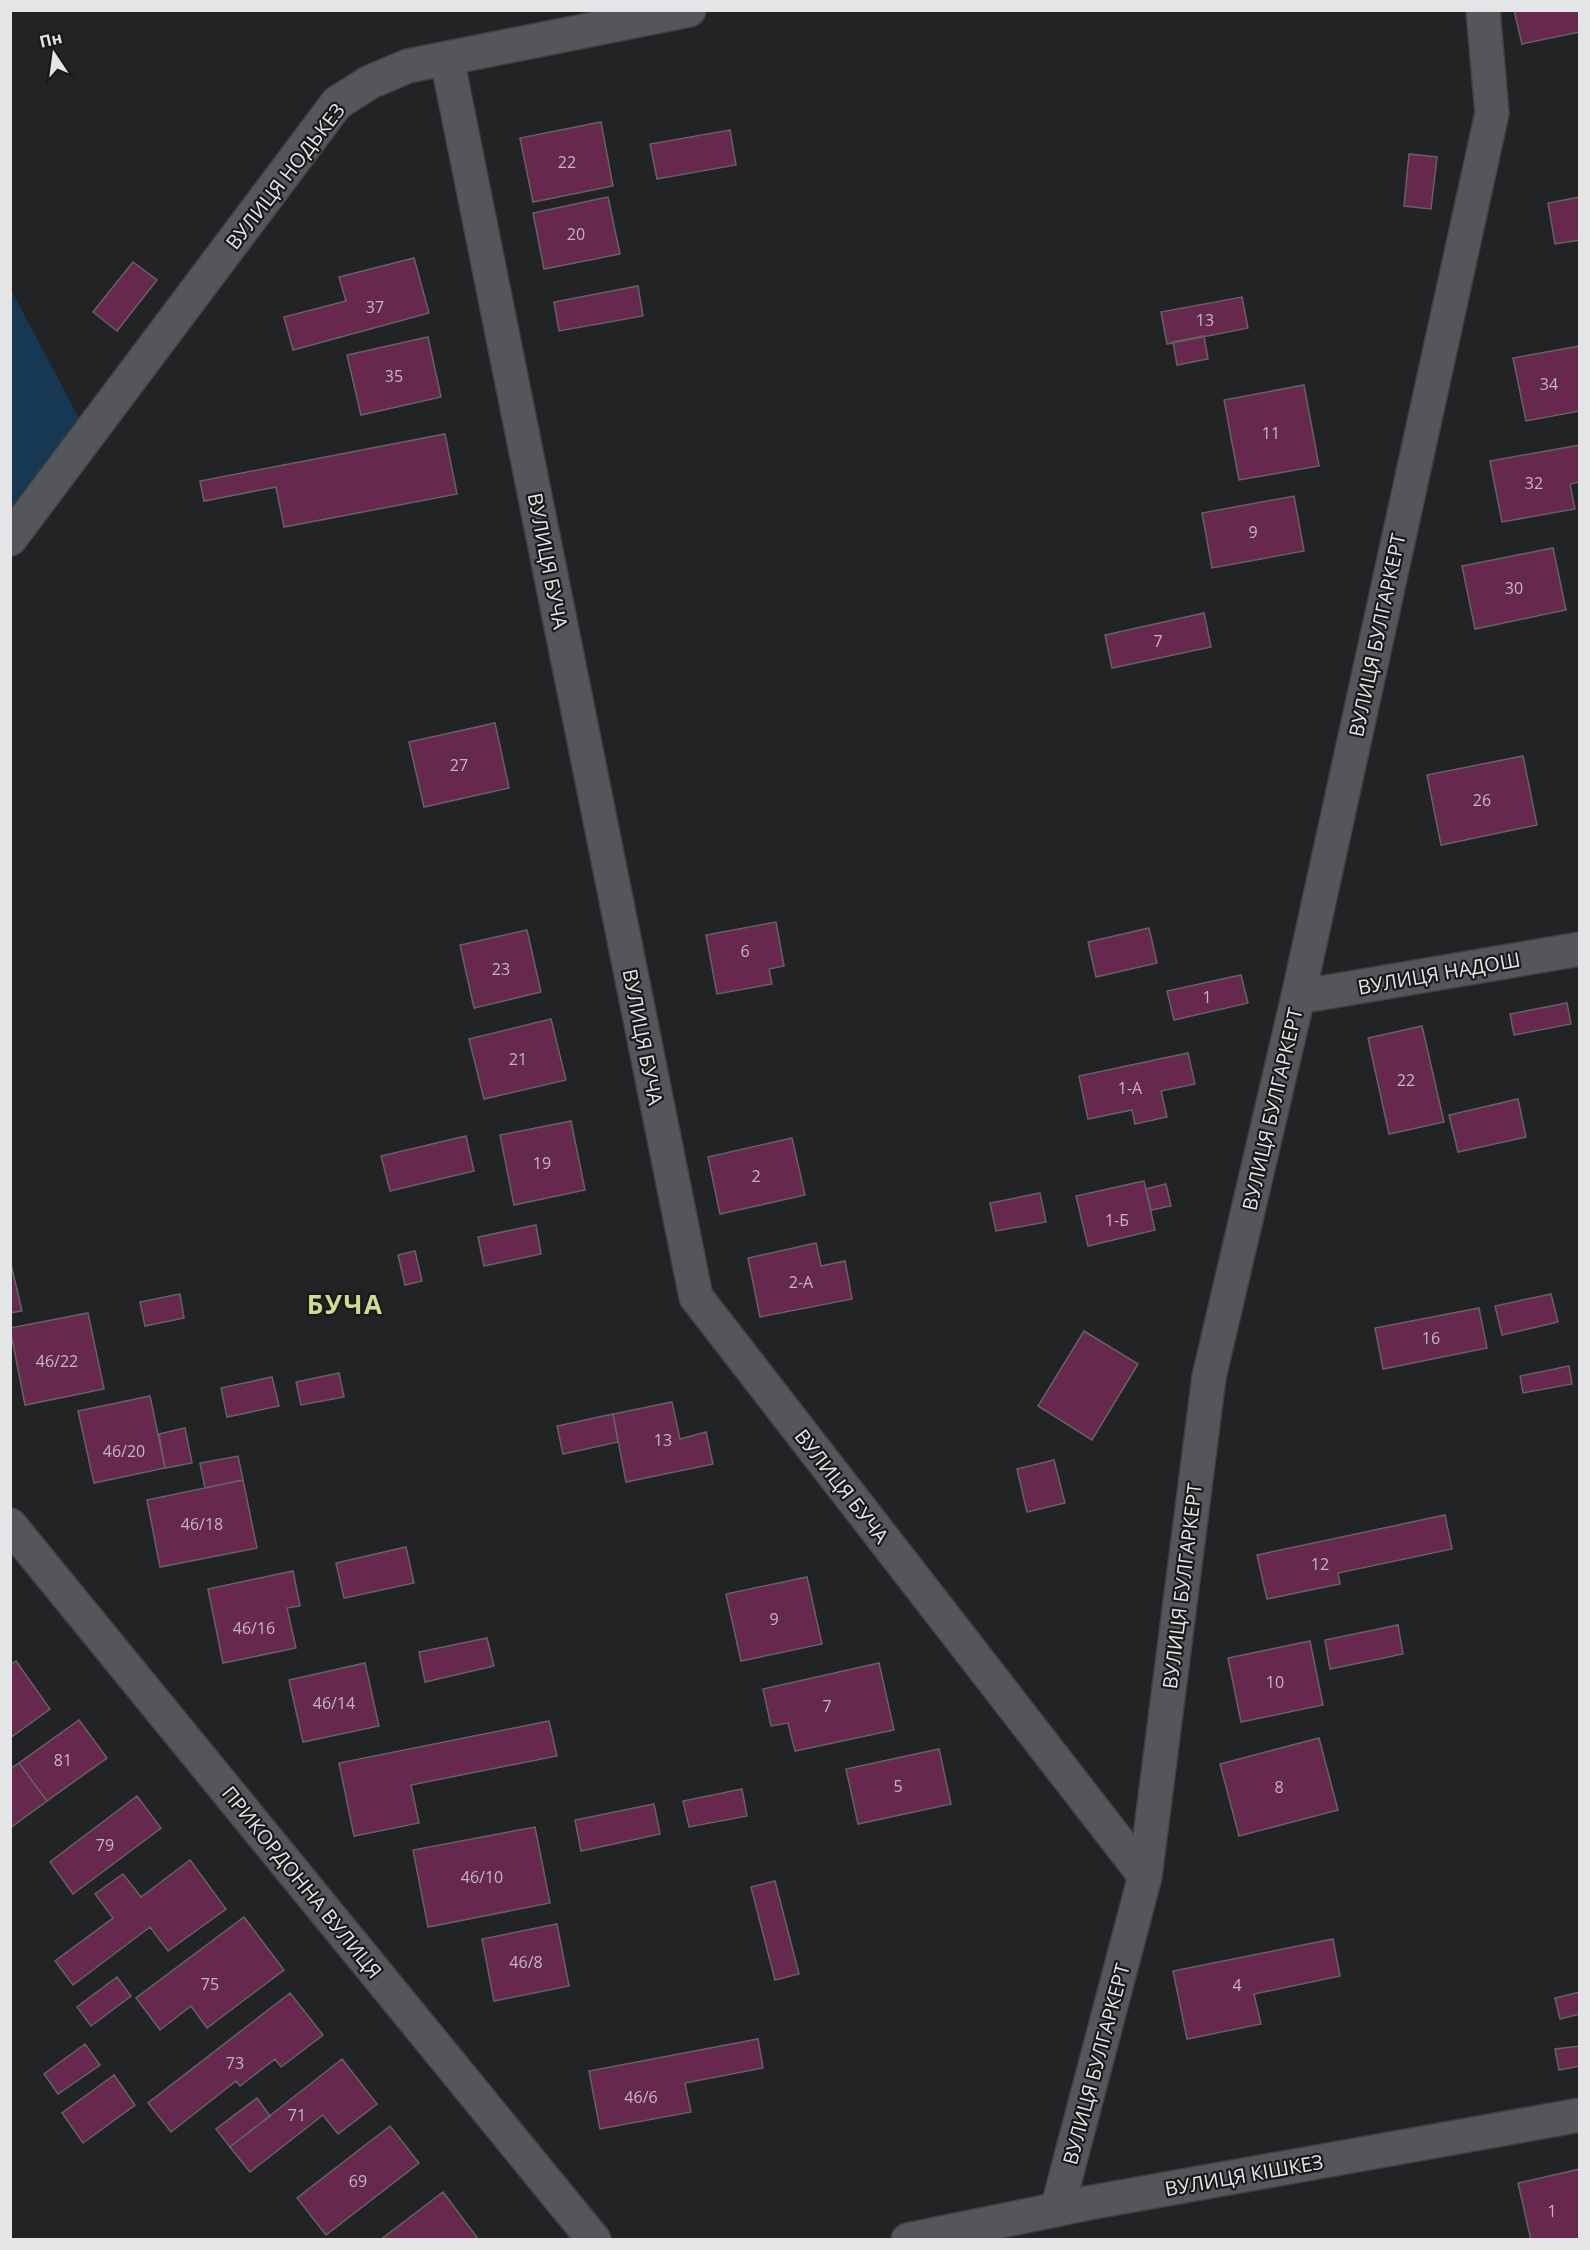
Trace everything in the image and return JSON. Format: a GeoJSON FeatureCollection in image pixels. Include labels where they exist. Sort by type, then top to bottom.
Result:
{"type":"FeatureCollection","features":[{"type":"Feature","properties":{"kind":"street","name":"ВУЛИЦЯ НОДЬКЕЗ"},"geometry":{"type":"LineString","coordinates":[[10,539],[337,104],[370,82],[408,66],[689,10]]}},
{"type":"Feature","properties":{"kind":"street","name":"ВУЛИЦЯ БУЛГАРКЕРТ"},"geometry":{"type":"LineString","coordinates":[[1057,2210],[1145,1876],[1209,1377],[1298,997],[1492,113],[1483,10]]}},
{"type":"Feature","properties":{"kind":"street","name":"ВУЛИЦЯ БУЧА"},"geometry":{"type":"LineString","coordinates":[[447,59],[696,1297],[1145,1876]]}},
{"type":"Feature","properties":{"kind":"street","name":"ВУЛИЦЯ НАДОШ"},"geometry":{"type":"LineString","coordinates":[[1298,997],[1580,949]]}},
{"type":"Feature","properties":{"kind":"street","name":"ПРИКОРДОННА ВУЛИЦЯ"},"geometry":{"type":"LineString","coordinates":[[10,1525],[594,2240]]}},
{"type":"Feature","properties":{"kind":"street","name":"ВУЛИЦЯ КІШКЕЗ"},"geometry":{"type":"LineString","coordinates":[[909,2240],[1057,2210],[1580,2115]]}},
{"type":"Feature","properties":{"kind":"shaded area"},"geometry":{"type":"Polygon","coordinates":[[[10,288],[81,422],[10,517],[10,288]]]}},
{"type":"Feature","properties":{"kind":"building"},"geometry":{"type":"Polygon","coordinates":[[[1514,10],[1580,10],[1580,32],[1522,44],[1514,10]]]}},
{"type":"Feature","properties":{"kind":"building"},"geometry":{"type":"Polygon","coordinates":[[[601,122],[613,186],[533,202],[520,138],[601,122]]]}},
{"type":"Feature","properties":{"kind":"building"},"geometry":{"type":"Polygon","coordinates":[[[730,130],[736,165],[657,179],[650,144],[730,130]]]}},
{"type":"Feature","properties":{"kind":"building"},"geometry":{"type":"Polygon","coordinates":[[[1409,154],[1437,157],[1431,209],[1404,206],[1409,154]]]}},
{"type":"Feature","properties":{"kind":"building"},"geometry":{"type":"Polygon","coordinates":[[[608,197],[620,254],[544,269],[533,213],[608,197]]]}},
{"type":"Feature","properties":{"kind":"building"},"geometry":{"type":"Polygon","coordinates":[[[1580,197],[1580,240],[1555,244],[1548,203],[1580,197]]]}},
{"type":"Feature","properties":{"kind":"building"},"geometry":{"type":"Polygon","coordinates":[[[414,258],[429,313],[293,350],[284,317],[346,301],[339,277],[414,258]]]}},
{"type":"Feature","properties":{"kind":"building"},"geometry":{"type":"Polygon","coordinates":[[[133,262],[157,280],[117,331],[93,312],[133,262]]]}},
{"type":"Feature","properties":{"kind":"building"},"geometry":{"type":"Polygon","coordinates":[[[638,286],[643,316],[559,331],[554,302],[638,286]]]}},
{"type":"Feature","properties":{"kind":"building"},"geometry":{"type":"Polygon","coordinates":[[[1242,297],[1248,328],[1167,344],[1161,312],[1242,297]]]}},
{"type":"Feature","properties":{"kind":"building"},"geometry":{"type":"Polygon","coordinates":[[[1204,336],[1208,359],[1177,365],[1173,342],[1204,336]]]}},
{"type":"Feature","properties":{"kind":"building"},"geometry":{"type":"Polygon","coordinates":[[[428,337],[441,397],[361,415],[347,355],[428,337]]]}},
{"type":"Feature","properties":{"kind":"building"},"geometry":{"type":"Polygon","coordinates":[[[1580,346],[1580,411],[1526,421],[1513,358],[1580,346]]]}},
{"type":"Feature","properties":{"kind":"building"},"geometry":{"type":"Polygon","coordinates":[[[1304,385],[1319,466],[1239,480],[1224,400],[1304,385]]]}},
{"type":"Feature","properties":{"kind":"building"},"geometry":{"type":"Polygon","coordinates":[[[445,434],[457,494],[284,527],[276,487],[204,501],[200,481],[445,434]]]}},
{"type":"Feature","properties":{"kind":"building"},"geometry":{"type":"Polygon","coordinates":[[[1580,445],[1580,482],[1570,484],[1575,509],[1502,522],[1490,461],[1580,445]]]}},
{"type":"Feature","properties":{"kind":"building"},"geometry":{"type":"Polygon","coordinates":[[[1294,496],[1304,551],[1212,568],[1202,513],[1294,496]]]}},
{"type":"Feature","properties":{"kind":"building"},"geometry":{"type":"Polygon","coordinates":[[[1553,548],[1566,610],[1475,629],[1462,566],[1553,548]]]}},
{"type":"Feature","properties":{"kind":"building"},"geometry":{"type":"Polygon","coordinates":[[[1204,613],[1211,647],[1112,668],[1105,635],[1204,613]]]}},
{"type":"Feature","properties":{"kind":"building"},"geometry":{"type":"Polygon","coordinates":[[[495,723],[509,788],[424,807],[409,742],[495,723]]]}},
{"type":"Feature","properties":{"kind":"building"},"geometry":{"type":"Polygon","coordinates":[[[1523,756],[1537,825],[1441,845],[1427,775],[1523,756]]]}},
{"type":"Feature","properties":{"kind":"building"},"geometry":{"type":"Polygon","coordinates":[[[776,922],[784,966],[769,969],[772,984],[717,994],[706,935],[776,922]]]}},
{"type":"Feature","properties":{"kind":"building"},"geometry":{"type":"Polygon","coordinates":[[[1149,928],[1157,963],[1096,977],[1088,942],[1149,928]]]}},
{"type":"Feature","properties":{"kind":"building"},"geometry":{"type":"Polygon","coordinates":[[[527,930],[541,992],[474,1008],[460,945],[527,930]]]}},
{"type":"Feature","properties":{"kind":"building"},"geometry":{"type":"Polygon","coordinates":[[[1241,975],[1248,1003],[1174,1020],[1167,991],[1241,975]]]}},
{"type":"Feature","properties":{"kind":"building"},"geometry":{"type":"Polygon","coordinates":[[[1567,1003],[1571,1024],[1514,1035],[1510,1014],[1567,1003]]]}},
{"type":"Feature","properties":{"kind":"building"},"geometry":{"type":"Polygon","coordinates":[[[551,1019],[566,1080],[484,1099],[469,1039],[551,1019]]]}},
{"type":"Feature","properties":{"kind":"building"},"geometry":{"type":"Polygon","coordinates":[[[1422,1026],[1444,1122],[1389,1134],[1368,1038],[1422,1026]]]}},
{"type":"Feature","properties":{"kind":"building"},"geometry":{"type":"Polygon","coordinates":[[[1188,1053],[1195,1084],[1161,1091],[1167,1117],[1135,1124],[1132,1110],[1088,1119],[1079,1076],[1188,1053]]]}},
{"type":"Feature","properties":{"kind":"building"},"geometry":{"type":"Polygon","coordinates":[[[1518,1099],[1526,1137],[1458,1152],[1449,1115],[1518,1099]]]}},
{"type":"Feature","properties":{"kind":"building"},"geometry":{"type":"Polygon","coordinates":[[[571,1121],[585,1190],[514,1205],[500,1135],[571,1121]]]}},
{"type":"Feature","properties":{"kind":"building"},"geometry":{"type":"Polygon","coordinates":[[[466,1136],[474,1171],[390,1191],[381,1156],[466,1136]]]}},
{"type":"Feature","properties":{"kind":"building"},"geometry":{"type":"Polygon","coordinates":[[[792,1138],[805,1195],[720,1214],[708,1157],[792,1138]]]}},
{"type":"Feature","properties":{"kind":"building"},"geometry":{"type":"Polygon","coordinates":[[[1144,1181],[1155,1230],[1088,1246],[1076,1196],[1144,1181]]]}},
{"type":"Feature","properties":{"kind":"building"},"geometry":{"type":"Polygon","coordinates":[[[1166,1184],[1171,1206],[1151,1210],[1146,1189],[1166,1184]]]}},
{"type":"Feature","properties":{"kind":"building"},"geometry":{"type":"Polygon","coordinates":[[[1040,1193],[1046,1222],[996,1231],[990,1203],[1040,1193]]]}},
{"type":"Feature","properties":{"kind":"building"},"geometry":{"type":"Polygon","coordinates":[[[536,1225],[541,1254],[484,1266],[478,1237],[536,1225]]]}},
{"type":"Feature","properties":{"kind":"building"},"geometry":{"type":"Polygon","coordinates":[[[816,1243],[821,1266],[845,1261],[852,1299],[760,1317],[748,1258],[816,1243]]]}},
{"type":"Feature","properties":{"kind":"building"},"geometry":{"type":"Polygon","coordinates":[[[415,1251],[422,1281],[405,1285],[398,1255],[415,1251]]]}},
{"type":"Feature","properties":{"kind":"building"},"geometry":{"type":"Polygon","coordinates":[[[10,1260],[22,1311],[10,1313],[10,1260]]]}},
{"type":"Feature","properties":{"kind":"building"},"geometry":{"type":"Polygon","coordinates":[[[180,1294],[184,1318],[145,1326],[140,1302],[180,1294]]]}},
{"type":"Feature","properties":{"kind":"building"},"geometry":{"type":"Polygon","coordinates":[[[1551,1294],[1558,1322],[1502,1335],[1495,1306],[1551,1294]]]}},
{"type":"Feature","properties":{"kind":"building"},"geometry":{"type":"Polygon","coordinates":[[[1479,1308],[1487,1348],[1383,1369],[1375,1328],[1479,1308]]]}},
{"type":"Feature","properties":{"kind":"building"},"geometry":{"type":"Polygon","coordinates":[[[88,1313],[104,1389],[25,1405],[10,1328],[88,1313]]]}},
{"type":"Feature","properties":{"kind":"building"},"geometry":{"type":"Polygon","coordinates":[[[1084,1331],[1138,1364],[1092,1440],[1038,1406],[1084,1331]]]}},
{"type":"Feature","properties":{"kind":"building"},"geometry":{"type":"Polygon","coordinates":[[[1569,1366],[1572,1384],[1523,1393],[1520,1376],[1569,1366]]]}},
{"type":"Feature","properties":{"kind":"building"},"geometry":{"type":"Polygon","coordinates":[[[339,1373],[344,1397],[301,1405],[296,1382],[339,1373]]]}},
{"type":"Feature","properties":{"kind":"building"},"geometry":{"type":"Polygon","coordinates":[[[272,1377],[279,1406],[227,1417],[221,1388],[272,1377]]]}},
{"type":"Feature","properties":{"kind":"building"},"geometry":{"type":"Polygon","coordinates":[[[150,1396],[165,1468],[94,1483],[78,1411],[150,1396]]]}},
{"type":"Feature","properties":{"kind":"building"},"geometry":{"type":"Polygon","coordinates":[[[672,1402],[680,1439],[706,1432],[713,1464],[626,1482],[613,1414],[672,1402]]]}},
{"type":"Feature","properties":{"kind":"building"},"geometry":{"type":"Polygon","coordinates":[[[613,1414],[618,1442],[563,1454],[557,1426],[613,1414]]]}},
{"type":"Feature","properties":{"kind":"building"},"geometry":{"type":"Polygon","coordinates":[[[185,1428],[192,1463],[165,1468],[159,1434],[185,1428]]]}},
{"type":"Feature","properties":{"kind":"building"},"geometry":{"type":"Polygon","coordinates":[[[238,1456],[243,1480],[205,1488],[200,1463],[238,1456]]]}},
{"type":"Feature","properties":{"kind":"building"},"geometry":{"type":"Polygon","coordinates":[[[1054,1460],[1065,1503],[1027,1512],[1017,1469],[1054,1460]]]}},
{"type":"Feature","properties":{"kind":"building"},"geometry":{"type":"Polygon","coordinates":[[[243,1480],[257,1548],[160,1567],[147,1500],[243,1480]]]}},
{"type":"Feature","properties":{"kind":"building"},"geometry":{"type":"Polygon","coordinates":[[[1445,1515],[1452,1549],[1338,1573],[1340,1584],[1267,1599],[1257,1555],[1445,1515]]]}},
{"type":"Feature","properties":{"kind":"building"},"geometry":{"type":"Polygon","coordinates":[[[406,1547],[414,1583],[344,1598],[336,1563],[406,1547]]]}},
{"type":"Feature","properties":{"kind":"building"},"geometry":{"type":"Polygon","coordinates":[[[293,1571],[300,1606],[287,1608],[296,1648],[223,1663],[208,1589],[293,1571]]]}},
{"type":"Feature","properties":{"kind":"building"},"geometry":{"type":"Polygon","coordinates":[[[807,1577],[822,1644],[741,1661],[726,1594],[807,1577]]]}},
{"type":"Feature","properties":{"kind":"building"},"geometry":{"type":"Polygon","coordinates":[[[1398,1625],[1403,1654],[1330,1669],[1325,1640],[1398,1625]]]}},
{"type":"Feature","properties":{"kind":"building"},"geometry":{"type":"Polygon","coordinates":[[[487,1638],[494,1666],[425,1682],[419,1652],[487,1638]]]}},
{"type":"Feature","properties":{"kind":"building"},"geometry":{"type":"Polygon","coordinates":[[[1310,1641],[1323,1705],[1241,1722],[1228,1658],[1310,1641]]]}},
{"type":"Feature","properties":{"kind":"building"},"geometry":{"type":"Polygon","coordinates":[[[16,1661],[50,1709],[10,1738],[10,1665],[16,1661]]]}},
{"type":"Feature","properties":{"kind":"building"},"geometry":{"type":"Polygon","coordinates":[[[365,1663],[379,1726],[303,1742],[289,1680],[365,1663]]]}},
{"type":"Feature","properties":{"kind":"building"},"geometry":{"type":"Polygon","coordinates":[[[879,1663],[894,1730],[795,1751],[788,1723],[771,1726],[763,1689],[879,1663]]]}},
{"type":"Feature","properties":{"kind":"building"},"geometry":{"type":"Polygon","coordinates":[[[79,1720],[107,1758],[47,1801],[19,1763],[79,1720]]]}},
{"type":"Feature","properties":{"kind":"building"},"geometry":{"type":"Polygon","coordinates":[[[549,1721],[557,1756],[411,1785],[419,1823],[354,1836],[339,1763],[549,1721]]]}},
{"type":"Feature","properties":{"kind":"building"},"geometry":{"type":"Polygon","coordinates":[[[1319,1738],[1338,1810],[1239,1836],[1220,1764],[1319,1738]]]}},
{"type":"Feature","properties":{"kind":"building"},"geometry":{"type":"Polygon","coordinates":[[[939,1749],[951,1804],[858,1824],[846,1769],[939,1749]]]}},
{"type":"Feature","properties":{"kind":"building"},"geometry":{"type":"Polygon","coordinates":[[[19,1763],[47,1801],[10,1828],[10,1769],[19,1763]]]}},
{"type":"Feature","properties":{"kind":"building"},"geometry":{"type":"Polygon","coordinates":[[[742,1789],[747,1816],[689,1827],[683,1801],[742,1789]]]}},
{"type":"Feature","properties":{"kind":"building"},"geometry":{"type":"Polygon","coordinates":[[[137,1796],[161,1828],[73,1894],[50,1862],[137,1796]]]}},
{"type":"Feature","properties":{"kind":"building"},"geometry":{"type":"Polygon","coordinates":[[[654,1804],[660,1834],[581,1851],[575,1820],[654,1804]]]}},
{"type":"Feature","properties":{"kind":"building"},"geometry":{"type":"Polygon","coordinates":[[[535,1827],[550,1903],[428,1927],[413,1850],[535,1827]]]}},
{"type":"Feature","properties":{"kind":"building"},"geometry":{"type":"Polygon","coordinates":[[[190,1860],[226,1909],[168,1951],[150,1927],[73,1985],[55,1961],[113,1918],[95,1894],[123,1874],[141,1897],[190,1860]]]}},
{"type":"Feature","properties":{"kind":"building"},"geometry":{"type":"Polygon","coordinates":[[[775,1881],[799,1974],[775,1980],[751,1887],[775,1881]]]}},
{"type":"Feature","properties":{"kind":"building"},"geometry":{"type":"Polygon","coordinates":[[[244,1917],[284,1970],[207,2028],[191,2006],[160,2030],[136,1998],[244,1917]]]}},
{"type":"Feature","properties":{"kind":"building"},"geometry":{"type":"Polygon","coordinates":[[[557,1924],[569,1986],[494,2001],[482,1939],[557,1924]]]}},
{"type":"Feature","properties":{"kind":"building"},"geometry":{"type":"Polygon","coordinates":[[[1333,1939],[1340,1976],[1254,1994],[1261,2024],[1187,2039],[1173,1971],[1333,1939]]]}},
{"type":"Feature","properties":{"kind":"building"},"geometry":{"type":"Polygon","coordinates":[[[117,1977],[131,1996],[91,2026],[77,2007],[117,1977]]]}},
{"type":"Feature","properties":{"kind":"building"},"geometry":{"type":"Polygon","coordinates":[[[1580,1992],[1580,2014],[1560,2019],[1555,1998],[1580,1992]]]}},
{"type":"Feature","properties":{"kind":"building"},"geometry":{"type":"Polygon","coordinates":[[[290,1993],[323,2035],[281,2067],[275,2059],[240,2086],[236,2081],[171,2132],[148,2103],[290,1993]]]}},
{"type":"Feature","properties":{"kind":"building"},"geometry":{"type":"Polygon","coordinates":[[[758,2039],[763,2068],[685,2083],[691,2112],[600,2129],[589,2071],[758,2039]]]}},
{"type":"Feature","properties":{"kind":"building"},"geometry":{"type":"Polygon","coordinates":[[[85,2044],[100,2065],[58,2094],[44,2074],[85,2044]]]}},
{"type":"Feature","properties":{"kind":"building"},"geometry":{"type":"Polygon","coordinates":[[[1580,2046],[1580,2066],[1559,2070],[1555,2049],[1580,2046]]]}},
{"type":"Feature","properties":{"kind":"building"},"geometry":{"type":"Polygon","coordinates":[[[342,2059],[377,2104],[338,2134],[323,2115],[250,2172],[230,2147],[342,2059]]]}},
{"type":"Feature","properties":{"kind":"building"},"geometry":{"type":"Polygon","coordinates":[[[114,2075],[135,2105],[83,2143],[62,2113],[114,2075]]]}},
{"type":"Feature","properties":{"kind":"building"},"geometry":{"type":"Polygon","coordinates":[[[257,2098],[270,2116],[230,2147],[216,2129],[257,2098]]]}},
{"type":"Feature","properties":{"kind":"building"},"geometry":{"type":"Polygon","coordinates":[[[390,2126],[419,2163],[326,2235],[297,2198],[390,2126]]]}},
{"type":"Feature","properties":{"kind":"building"},"geometry":{"type":"Polygon","coordinates":[[[1580,2169],[1580,2240],[1531,2240],[1518,2183],[1580,2169]]]}},
{"type":"Feature","properties":{"kind":"building"},"geometry":{"type":"Polygon","coordinates":[[[443,2192],[479,2240],[380,2240],[443,2192]]]}},
{"type":"Feature","properties":{"kind":"district","name":"БУЧА"},"geometry":{"type":"Point","coordinates":[345,1304]}}]}
